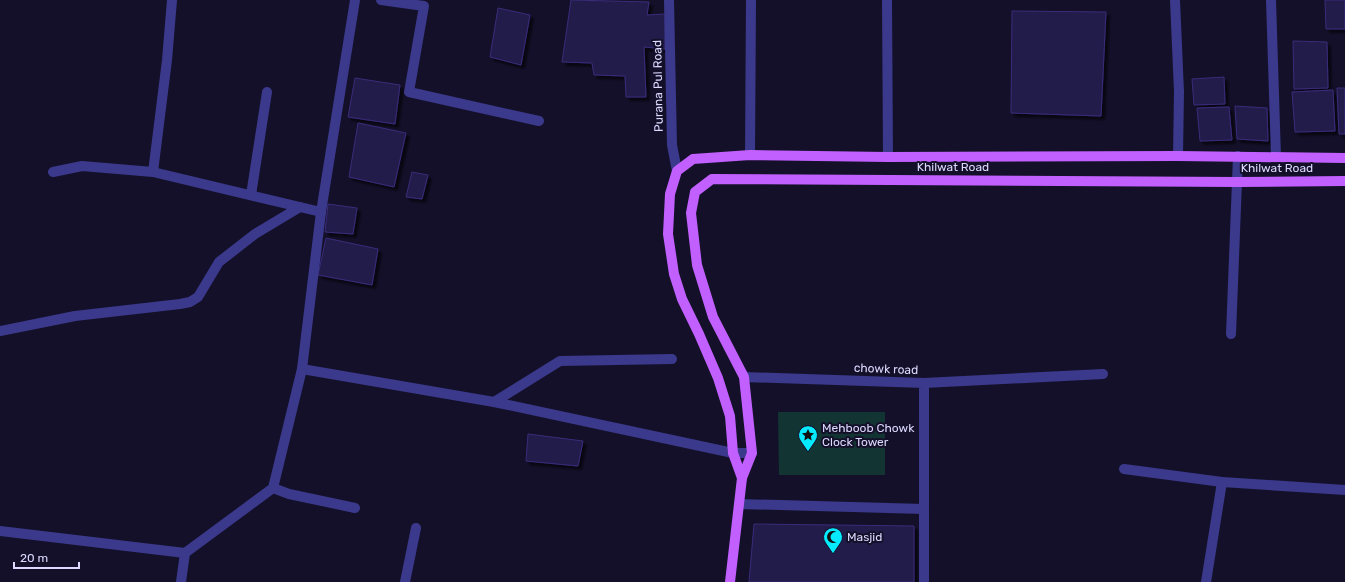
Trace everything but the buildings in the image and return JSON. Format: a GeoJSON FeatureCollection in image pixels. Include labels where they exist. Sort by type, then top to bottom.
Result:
{"type":"FeatureCollection","features":[{"type":"Feature","properties":{"kind":"main road","name":"Khilwat Road"},"geometry":{"type":"LineString","coordinates":[[677,171],[693,159],[750,155],[888,157],[1238,156],[1345,158]]}},
{"type":"Feature","properties":{"kind":"main road"},"geometry":{"type":"LineString","coordinates":[[677,171],[670,194],[668,234],[674,274],[682,299],[718,378],[730,416],[733,453],[742,478]]}},
{"type":"Feature","properties":{"kind":"main road","name":"Khilwat Road"},"geometry":{"type":"LineString","coordinates":[[744,377],[713,318],[697,265],[691,213],[695,192],[712,178],[1237,182],[1345,181]]}},
{"type":"Feature","properties":{"kind":"main road"},"geometry":{"type":"LineString","coordinates":[[730,582],[742,478],[752,453],[744,377]]}},
{"type":"Feature","properties":{"kind":"street"},"geometry":{"type":"LineString","coordinates":[[152,172],[167,60],[172,0]]}},
{"type":"Feature","properties":{"kind":"street"},"geometry":{"type":"LineString","coordinates":[[0,531],[185,552],[273,488],[302,369],[321,212],[355,0]]}},
{"type":"Feature","properties":{"kind":"street"},"geometry":{"type":"LineString","coordinates":[[381,0],[424,6],[408,92],[539,122]]}},
{"type":"Feature","properties":{"kind":"street","name":"Purana Pul Road"},"geometry":{"type":"LineString","coordinates":[[669,0],[672,145],[677,171]]}},
{"type":"Feature","properties":{"kind":"street"},"geometry":{"type":"LineString","coordinates":[[750,155],[751,0]]}},
{"type":"Feature","properties":{"kind":"street"},"geometry":{"type":"LineString","coordinates":[[887,0],[888,157]]}},
{"type":"Feature","properties":{"kind":"street"},"geometry":{"type":"LineString","coordinates":[[1175,0],[1178,92],[1178,156]]}},
{"type":"Feature","properties":{"kind":"street"},"geometry":{"type":"LineString","coordinates":[[1271,0],[1276,157]]}},
{"type":"Feature","properties":{"kind":"street"},"geometry":{"type":"LineString","coordinates":[[252,195],[267,92]]}},
{"type":"Feature","properties":{"kind":"street"},"geometry":{"type":"LineString","coordinates":[[1232,334],[1238,156]]}},
{"type":"Feature","properties":{"kind":"street"},"geometry":{"type":"LineString","coordinates":[[53,172],[82,166],[152,172],[321,212]]}},
{"type":"Feature","properties":{"kind":"street"},"geometry":{"type":"LineString","coordinates":[[0,331],[75,316],[190,302],[198,297],[220,262],[255,234],[300,207]]}},
{"type":"Feature","properties":{"kind":"street"},"geometry":{"type":"LineString","coordinates":[[494,402],[560,361],[672,359]]}},
{"type":"Feature","properties":{"kind":"street"},"geometry":{"type":"LineString","coordinates":[[302,369],[494,402],[733,453],[752,453]]}},
{"type":"Feature","properties":{"kind":"street"},"geometry":{"type":"LineString","coordinates":[[924,383],[1103,374]]}},
{"type":"Feature","properties":{"kind":"street","name":"chowk road"},"geometry":{"type":"LineString","coordinates":[[744,377],[924,383],[924,582]]}},
{"type":"Feature","properties":{"kind":"street"},"geometry":{"type":"LineString","coordinates":[[1124,469],[1222,482],[1345,490]]}},
{"type":"Feature","properties":{"kind":"street"},"geometry":{"type":"LineString","coordinates":[[1206,582],[1222,482]]}},
{"type":"Feature","properties":{"kind":"street"},"geometry":{"type":"LineString","coordinates":[[273,488],[289,494],[355,508]]}},
{"type":"Feature","properties":{"kind":"street"},"geometry":{"type":"LineString","coordinates":[[739,504],[924,509]]}},
{"type":"Feature","properties":{"kind":"street"},"geometry":{"type":"LineString","coordinates":[[405,582],[416,528]]}},
{"type":"Feature","properties":{"kind":"street"},"geometry":{"type":"LineString","coordinates":[[181,582],[185,552]]}},
{"type":"Feature","properties":{"kind":"green space"},"geometry":{"type":"Polygon","coordinates":[[[778,412],[885,412],[885,475],[779,475],[778,412]]]}},
{"type":"Feature","properties":{"kind":"place","name":"Mehboob Chowk Clock Tower"},"geometry":{"type":"Point","coordinates":[808,452]}},
{"type":"Feature","properties":{"kind":"place","name":"Masjid"},"geometry":{"type":"Point","coordinates":[833,554]}}]}
